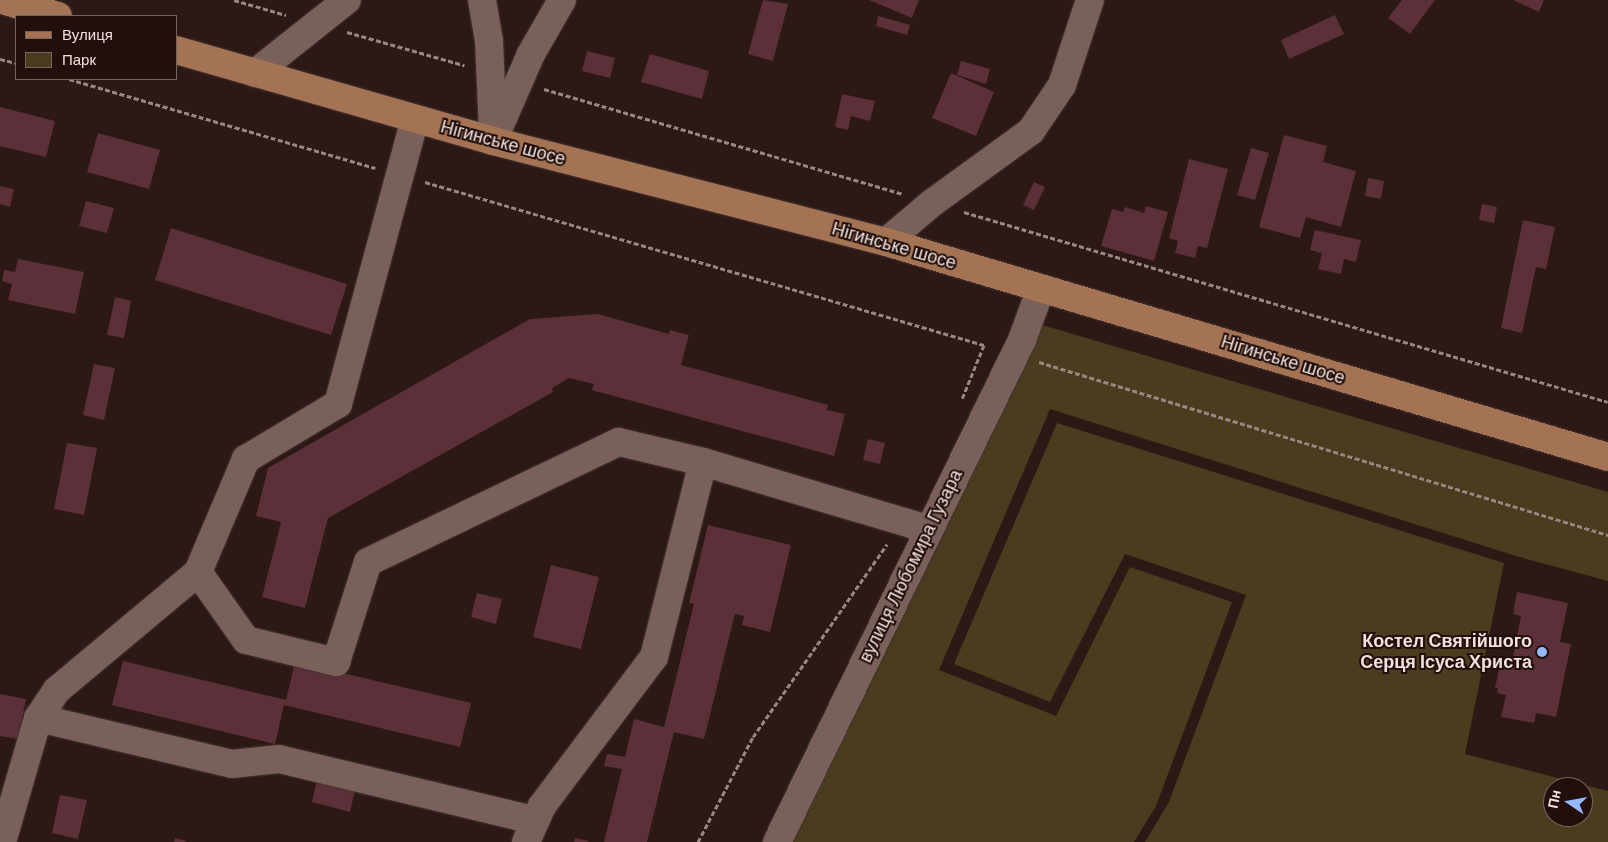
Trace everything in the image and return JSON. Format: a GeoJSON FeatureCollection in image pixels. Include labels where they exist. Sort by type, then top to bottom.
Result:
{"type":"FeatureCollection","features":[{"type":"Feature","properties":{"kind":"main road"},"geometry":{"type":"LineString","coordinates":[[2,0],[54,15]]}},
{"type":"Feature","properties":{"kind":"main road","name":"Нігинське шосе"},"geometry":{"type":"LineString","coordinates":[[178,51],[493,141],[886,242],[1608,457]]}},
{"type":"Feature","properties":{"kind":"street"},"geometry":{"type":"LineString","coordinates":[[255,73],[347,0]]}},
{"type":"Feature","properties":{"kind":"street"},"geometry":{"type":"LineString","coordinates":[[482,0],[489,41],[493,141]]}},
{"type":"Feature","properties":{"kind":"street"},"geometry":{"type":"LineString","coordinates":[[493,141],[531,54],[562,0]]}},
{"type":"Feature","properties":{"kind":"street"},"geometry":{"type":"LineString","coordinates":[[886,242],[932,203],[1031,131],[1062,85],[1090,0]]}},
{"type":"Feature","properties":{"kind":"street"},"geometry":{"type":"LineString","coordinates":[[2,842],[38,718],[56,690],[198,572],[246,459],[338,404],[398,174],[415,119]]}},
{"type":"Feature","properties":{"kind":"street","name":"вулиця Любомира Гузара"},"geometry":{"type":"LineString","coordinates":[[777,842],[915,525],[1014,354],[1041,288]]}},
{"type":"Feature","properties":{"kind":"street"},"geometry":{"type":"LineString","coordinates":[[198,572],[246,640],[336,662],[368,562],[619,442],[703,462],[915,525]]}},
{"type":"Feature","properties":{"kind":"street"},"geometry":{"type":"LineString","coordinates":[[38,718],[232,764],[279,760],[530,831],[542,806],[654,657],[703,462]]}},
{"type":"Feature","properties":{"kind":"path"},"geometry":{"type":"LineString","coordinates":[[0,59],[15,64]]}},
{"type":"Feature","properties":{"kind":"path"},"geometry":{"type":"LineString","coordinates":[[72,80],[984,345],[1608,535]]}},
{"type":"Feature","properties":{"kind":"path"},"geometry":{"type":"LineString","coordinates":[[958,407],[984,345]]}},
{"type":"Feature","properties":{"kind":"path"},"geometry":{"type":"LineString","coordinates":[[698,842],[753,737],[915,525]]}},
{"type":"Feature","properties":{"kind":"green space"},"geometry":{"type":"Polygon","coordinates":[[[1039,324],[1608,492],[1608,581],[1516,556],[1050,409],[939,670],[1056,716],[1130,567],[1232,602],[1156,806],[1134,842],[790,842],[1039,324]]]}},
{"type":"Feature","properties":{"kind":"green space"},"geometry":{"type":"Polygon","coordinates":[[[1057,423],[1504,563],[1465,754],[1554,777],[1543,777],[1543,827],[1593,827],[1593,787],[1608,791],[1608,842],[1145,842],[1169,802],[1246,595],[1125,554],[1050,702],[954,664],[1057,423]]]}},
{"type":"Feature","properties":{"kind":"building"},"geometry":{"type":"Polygon","coordinates":[[[763,0],[788,4],[773,61],[748,54],[763,0]]]}},
{"type":"Feature","properties":{"kind":"building"},"geometry":{"type":"Polygon","coordinates":[[[869,0],[919,0],[912,18],[869,0]]]}},
{"type":"Feature","properties":{"kind":"building"},"geometry":{"type":"Polygon","coordinates":[[[1402,0],[1435,0],[1410,34],[1388,18],[1402,0]]]}},
{"type":"Feature","properties":{"kind":"building"},"geometry":{"type":"Polygon","coordinates":[[[1513,0],[1544,0],[1539,12],[1513,0]]]}},
{"type":"Feature","properties":{"kind":"building"},"geometry":{"type":"Polygon","coordinates":[[[1335,15],[1344,34],[1289,59],[1281,40],[1335,15]]]}},
{"type":"Feature","properties":{"kind":"building"},"geometry":{"type":"Polygon","coordinates":[[[878,16],[910,25],[907,35],[876,26],[878,16]]]}},
{"type":"Feature","properties":{"kind":"building"},"geometry":{"type":"Polygon","coordinates":[[[587,51],[615,58],[610,78],[582,71],[587,51]]]}},
{"type":"Feature","properties":{"kind":"building"},"geometry":{"type":"Polygon","coordinates":[[[650,54],[709,71],[702,99],[641,82],[650,54]]]}},
{"type":"Feature","properties":{"kind":"building"},"geometry":{"type":"Polygon","coordinates":[[[961,61],[990,69],[986,84],[957,75],[961,61]]]}},
{"type":"Feature","properties":{"kind":"building"},"geometry":{"type":"Polygon","coordinates":[[[951,73],[994,92],[976,136],[932,118],[951,73]]]}},
{"type":"Feature","properties":{"kind":"building"},"geometry":{"type":"Polygon","coordinates":[[[842,94],[875,101],[870,121],[851,116],[848,130],[835,127],[842,94]]]}},
{"type":"Feature","properties":{"kind":"building"},"geometry":{"type":"Polygon","coordinates":[[[0,107],[55,121],[46,157],[0,146],[0,107]]]}},
{"type":"Feature","properties":{"kind":"building"},"geometry":{"type":"Polygon","coordinates":[[[98,133],[160,150],[149,189],[87,172],[98,133]]]}},
{"type":"Feature","properties":{"kind":"building"},"geometry":{"type":"Polygon","coordinates":[[[1284,135],[1327,146],[1323,162],[1356,171],[1341,227],[1306,217],[1300,238],[1259,227],[1284,135]]]}},
{"type":"Feature","properties":{"kind":"building"},"geometry":{"type":"Polygon","coordinates":[[[1251,148],[1269,153],[1255,200],[1237,195],[1251,148]]]}},
{"type":"Feature","properties":{"kind":"building"},"geometry":{"type":"Polygon","coordinates":[[[1189,159],[1228,169],[1207,248],[1198,246],[1195,258],[1175,253],[1178,241],[1169,238],[1189,159]]]}},
{"type":"Feature","properties":{"kind":"building"},"geometry":{"type":"Polygon","coordinates":[[[1368,178],[1384,181],[1381,199],[1365,196],[1368,178]]]}},
{"type":"Feature","properties":{"kind":"building"},"geometry":{"type":"Polygon","coordinates":[[[1034,182],[1045,187],[1034,210],[1023,205],[1034,182]]]}},
{"type":"Feature","properties":{"kind":"building"},"geometry":{"type":"Polygon","coordinates":[[[0,186],[14,189],[10,207],[0,204],[0,186]]]}},
{"type":"Feature","properties":{"kind":"building"},"geometry":{"type":"Polygon","coordinates":[[[86,201],[114,208],[107,233],[79,226],[86,201]]]}},
{"type":"Feature","properties":{"kind":"building"},"geometry":{"type":"Polygon","coordinates":[[[1482,204],[1497,207],[1494,223],[1479,220],[1482,204]]]}},
{"type":"Feature","properties":{"kind":"building"},"geometry":{"type":"Polygon","coordinates":[[[1146,206],[1168,212],[1154,261],[1101,246],[1112,209],[1123,212],[1125,207],[1144,213],[1146,206]]]}},
{"type":"Feature","properties":{"kind":"building"},"geometry":{"type":"Polygon","coordinates":[[[1523,220],[1555,227],[1546,269],[1536,267],[1522,333],[1501,328],[1523,220]]]}},
{"type":"Feature","properties":{"kind":"building"},"geometry":{"type":"Polygon","coordinates":[[[171,228],[347,284],[331,335],[155,280],[171,228]]]}},
{"type":"Feature","properties":{"kind":"building"},"geometry":{"type":"Polygon","coordinates":[[[1315,230],[1361,240],[1356,262],[1344,259],[1341,274],[1318,269],[1322,253],[1310,250],[1315,230]]]}},
{"type":"Feature","properties":{"kind":"building"},"geometry":{"type":"Polygon","coordinates":[[[18,259],[84,272],[75,314],[8,300],[12,284],[2,281],[4,270],[15,272],[18,259]]]}},
{"type":"Feature","properties":{"kind":"building"},"geometry":{"type":"Polygon","coordinates":[[[115,297],[131,301],[124,338],[107,335],[115,297]]]}},
{"type":"Feature","properties":{"kind":"building"},"geometry":{"type":"Polygon","coordinates":[[[598,314],[669,334],[670,330],[689,335],[681,365],[828,405],[827,410],[845,414],[834,456],[592,390],[594,384],[569,378],[552,388],[553,392],[328,518],[305,608],[262,597],[281,522],[256,516],[268,468],[530,319],[598,314]]]}},
{"type":"Feature","properties":{"kind":"building"},"geometry":{"type":"Polygon","coordinates":[[[94,364],[115,368],[104,420],[83,415],[94,364]]]}},
{"type":"Feature","properties":{"kind":"building"},"geometry":{"type":"Polygon","coordinates":[[[868,439],[885,443],[880,464],[863,460],[868,439]]]}},
{"type":"Feature","properties":{"kind":"building"},"geometry":{"type":"Polygon","coordinates":[[[67,443],[97,448],[84,515],[54,509],[67,443]]]}},
{"type":"Feature","properties":{"kind":"building"},"geometry":{"type":"Polygon","coordinates":[[[708,525],[791,545],[770,632],[742,625],[744,616],[735,614],[704,739],[674,732],[647,842],[604,842],[622,769],[604,766],[607,754],[625,757],[634,719],[664,727],[694,604],[689,603],[708,525]]]}},
{"type":"Feature","properties":{"kind":"building"},"geometry":{"type":"Polygon","coordinates":[[[551,565],[599,577],[581,649],[533,637],[551,565]]]}},
{"type":"Feature","properties":{"kind":"building","name":"Костел Святійшого Серця Ісуса Христа"},"geometry":{"type":"Polygon","coordinates":[[[1517,592],[1568,603],[1560,642],[1571,644],[1556,717],[1536,713],[1534,723],[1501,717],[1506,695],[1497,693],[1498,688],[1495,688],[1501,660],[1512,662],[1521,616],[1513,614],[1517,592]]]}},
{"type":"Feature","properties":{"kind":"building"},"geometry":{"type":"Polygon","coordinates":[[[477,593],[502,599],[496,624],[471,617],[477,593]]]}},
{"type":"Feature","properties":{"kind":"building"},"geometry":{"type":"Polygon","coordinates":[[[123,661],[286,700],[295,662],[471,703],[460,747],[284,705],[275,744],[112,705],[123,661]]]}},
{"type":"Feature","properties":{"kind":"building"},"geometry":{"type":"Polygon","coordinates":[[[0,694],[26,699],[18,739],[0,736],[0,694]]]}},
{"type":"Feature","properties":{"kind":"building"},"geometry":{"type":"Polygon","coordinates":[[[317,780],[355,790],[350,812],[312,802],[317,780]]]}},
{"type":"Feature","properties":{"kind":"building"},"geometry":{"type":"Polygon","coordinates":[[[60,795],[87,800],[78,839],[52,833],[60,795]]]}},
{"type":"Feature","properties":{"kind":"building"},"geometry":{"type":"Polygon","coordinates":[[[175,838],[186,841],[186,842],[174,842],[175,838]]]}},
{"type":"Feature","properties":{"kind":"building"},"geometry":{"type":"Polygon","coordinates":[[[575,838],[589,841],[574,842],[575,838]]]}},
{"type":"Feature","properties":{"kind":"place","name":"Костел Святійшого Серця Ісуса Христа"},"geometry":{"type":"Point","coordinates":[1542,652]}}]}
